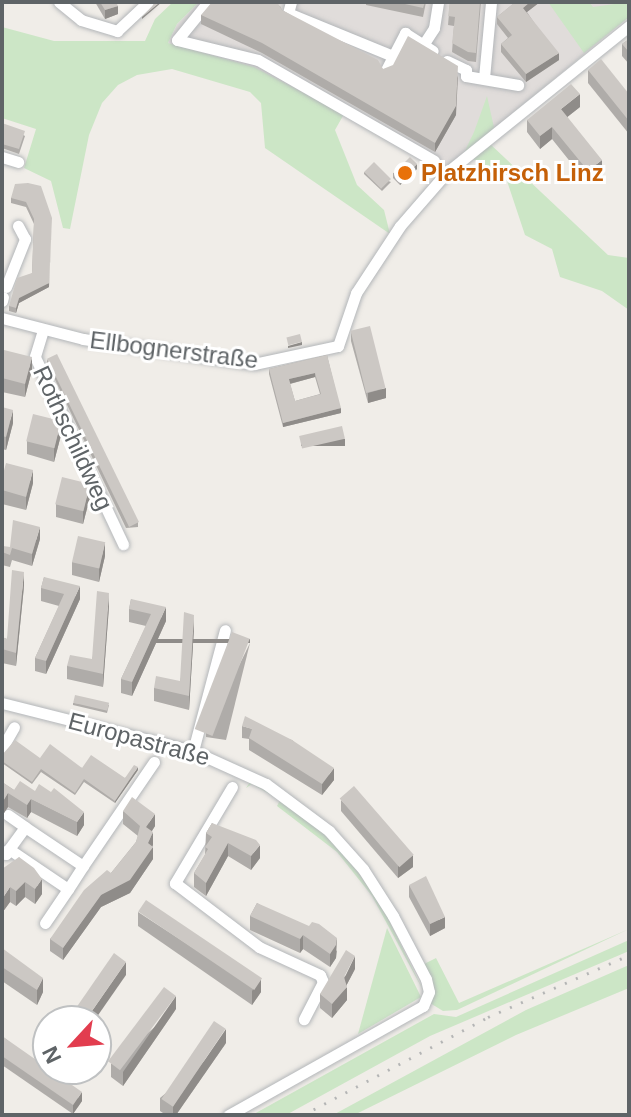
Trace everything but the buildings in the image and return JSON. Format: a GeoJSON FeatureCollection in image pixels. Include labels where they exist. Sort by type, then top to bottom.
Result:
{"type":"FeatureCollection","features":[{"type":"Feature","properties":{"kind":"street"},"geometry":{"type":"LineString","coordinates":[[59,2],[81,20],[117,31],[148,2]]}},
{"type":"Feature","properties":{"kind":"street"},"geometry":{"type":"LineString","coordinates":[[208,2],[177,40],[258,60],[434,161]]}},
{"type":"Feature","properties":{"kind":"street"},"geometry":{"type":"LineString","coordinates":[[291,2],[288,13],[393,56]]}},
{"type":"Feature","properties":{"kind":"street"},"geometry":{"type":"LineString","coordinates":[[423,45],[434,28],[438,2]]}},
{"type":"Feature","properties":{"kind":"street"},"geometry":{"type":"LineString","coordinates":[[484,78],[491,2]]}},
{"type":"Feature","properties":{"kind":"street","name":"Ellbognerstraße"},"geometry":{"type":"LineString","coordinates":[[2,318],[43,330],[254,364],[338,346],[356,293],[400,226],[446,173],[629,26]]}},
{"type":"Feature","properties":{"kind":"street"},"geometry":{"type":"LineString","coordinates":[[386,70],[405,33],[466,70],[466,76],[518,85]]}},
{"type":"Feature","properties":{"kind":"street"},"geometry":{"type":"LineString","coordinates":[[2,157],[18,162]]}},
{"type":"Feature","properties":{"kind":"street"},"geometry":{"type":"LineString","coordinates":[[4,295],[25,239],[18,226]]}},
{"type":"Feature","properties":{"kind":"street","name":"Rothschildweg"},"geometry":{"type":"LineString","coordinates":[[43,330],[35,357],[123,544]]}},
{"type":"Feature","properties":{"kind":"street"},"geometry":{"type":"LineString","coordinates":[[193,751],[225,630]]}},
{"type":"Feature","properties":{"kind":"street","name":"Europastraße"},"geometry":{"type":"LineString","coordinates":[[2,703],[193,751],[281,794],[353,857],[381,895],[426,979],[427,1000],[416,1010],[229,1115]]}},
{"type":"Feature","properties":{"kind":"street"},"geometry":{"type":"LineString","coordinates":[[2,748],[14,727]]}},
{"type":"Feature","properties":{"kind":"street"},"geometry":{"type":"LineString","coordinates":[[45,923],[154,762]]}},
{"type":"Feature","properties":{"kind":"street"},"geometry":{"type":"LineString","coordinates":[[232,787],[175,883],[259,947],[320,975],[323,982],[304,1019]]}},
{"type":"Feature","properties":{"kind":"street"},"geometry":{"type":"LineString","coordinates":[[8,815],[83,866]]}},
{"type":"Feature","properties":{"kind":"street"},"geometry":{"type":"LineString","coordinates":[[25,827],[5,854],[68,889]]}},
{"type":"Feature","properties":{"kind":"shaded area"},"geometry":{"type":"Polygon","coordinates":[[[199,2],[629,2],[629,17],[443,171],[344,114],[168,43],[177,24],[199,2]]]}},
{"type":"Feature","properties":{"kind":"green space"},"geometry":{"type":"Polygon","coordinates":[[[173,2],[199,2],[177,24],[168,43],[254,67],[344,114],[335,130],[357,185],[384,210],[390,234],[265,148],[261,103],[250,92],[172,69],[137,75],[118,85],[102,103],[89,135],[70,229],[63,228],[51,181],[24,168],[36,129],[2,118],[2,27],[54,41],[145,41],[155,19],[173,2]]]}},
{"type":"Feature","properties":{"kind":"green space"},"geometry":{"type":"Polygon","coordinates":[[[548,2],[589,2],[593,7],[629,2],[629,17],[584,53],[548,2]]]}},
{"type":"Feature","properties":{"kind":"green space"},"geometry":{"type":"Polygon","coordinates":[[[487,96],[495,132],[463,155],[474,132],[487,96]]]}},
{"type":"Feature","properties":{"kind":"green space"},"geometry":{"type":"Polygon","coordinates":[[[489,143],[608,255],[629,258],[629,310],[602,291],[560,277],[552,249],[525,235],[507,181],[470,157],[489,143]]]}},
{"type":"Feature","properties":{"kind":"green space"},"geometry":{"type":"Polygon","coordinates":[[[250,782],[283,801],[316,826],[350,861],[382,906],[424,992],[372,896],[337,852],[277,806],[280,800],[252,784],[246,788],[250,782]]]}},
{"type":"Feature","properties":{"kind":"green space"},"geometry":{"type":"Polygon","coordinates":[[[387,928],[421,997],[358,1034],[387,928]]]}},
{"type":"Feature","properties":{"kind":"green space"},"geometry":{"type":"Polygon","coordinates":[[[629,929],[457,1010],[443,1011],[430,1003],[435,990],[424,964],[436,958],[459,1003],[629,929]]]}},
{"type":"Feature","properties":{"kind":"green space"},"geometry":{"type":"Polygon","coordinates":[[[629,940],[629,951],[430,1036],[286,1115],[252,1115],[434,1014],[456,1017],[629,940]]]}},
{"type":"Feature","properties":{"kind":"green space"},"geometry":{"type":"Polygon","coordinates":[[[629,965],[629,988],[516,1035],[354,1115],[333,1115],[526,1010],[629,965]]]}},
{"type":"Feature","properties":{"kind":"railway"},"geometry":{"type":"LineString","coordinates":[[303,1115],[488,1017],[629,955]]}},
{"type":"Feature","properties":{"kind":"place","name":"Platzhirsch Linz"},"geometry":{"type":"Point","coordinates":[405,173]}}]}
